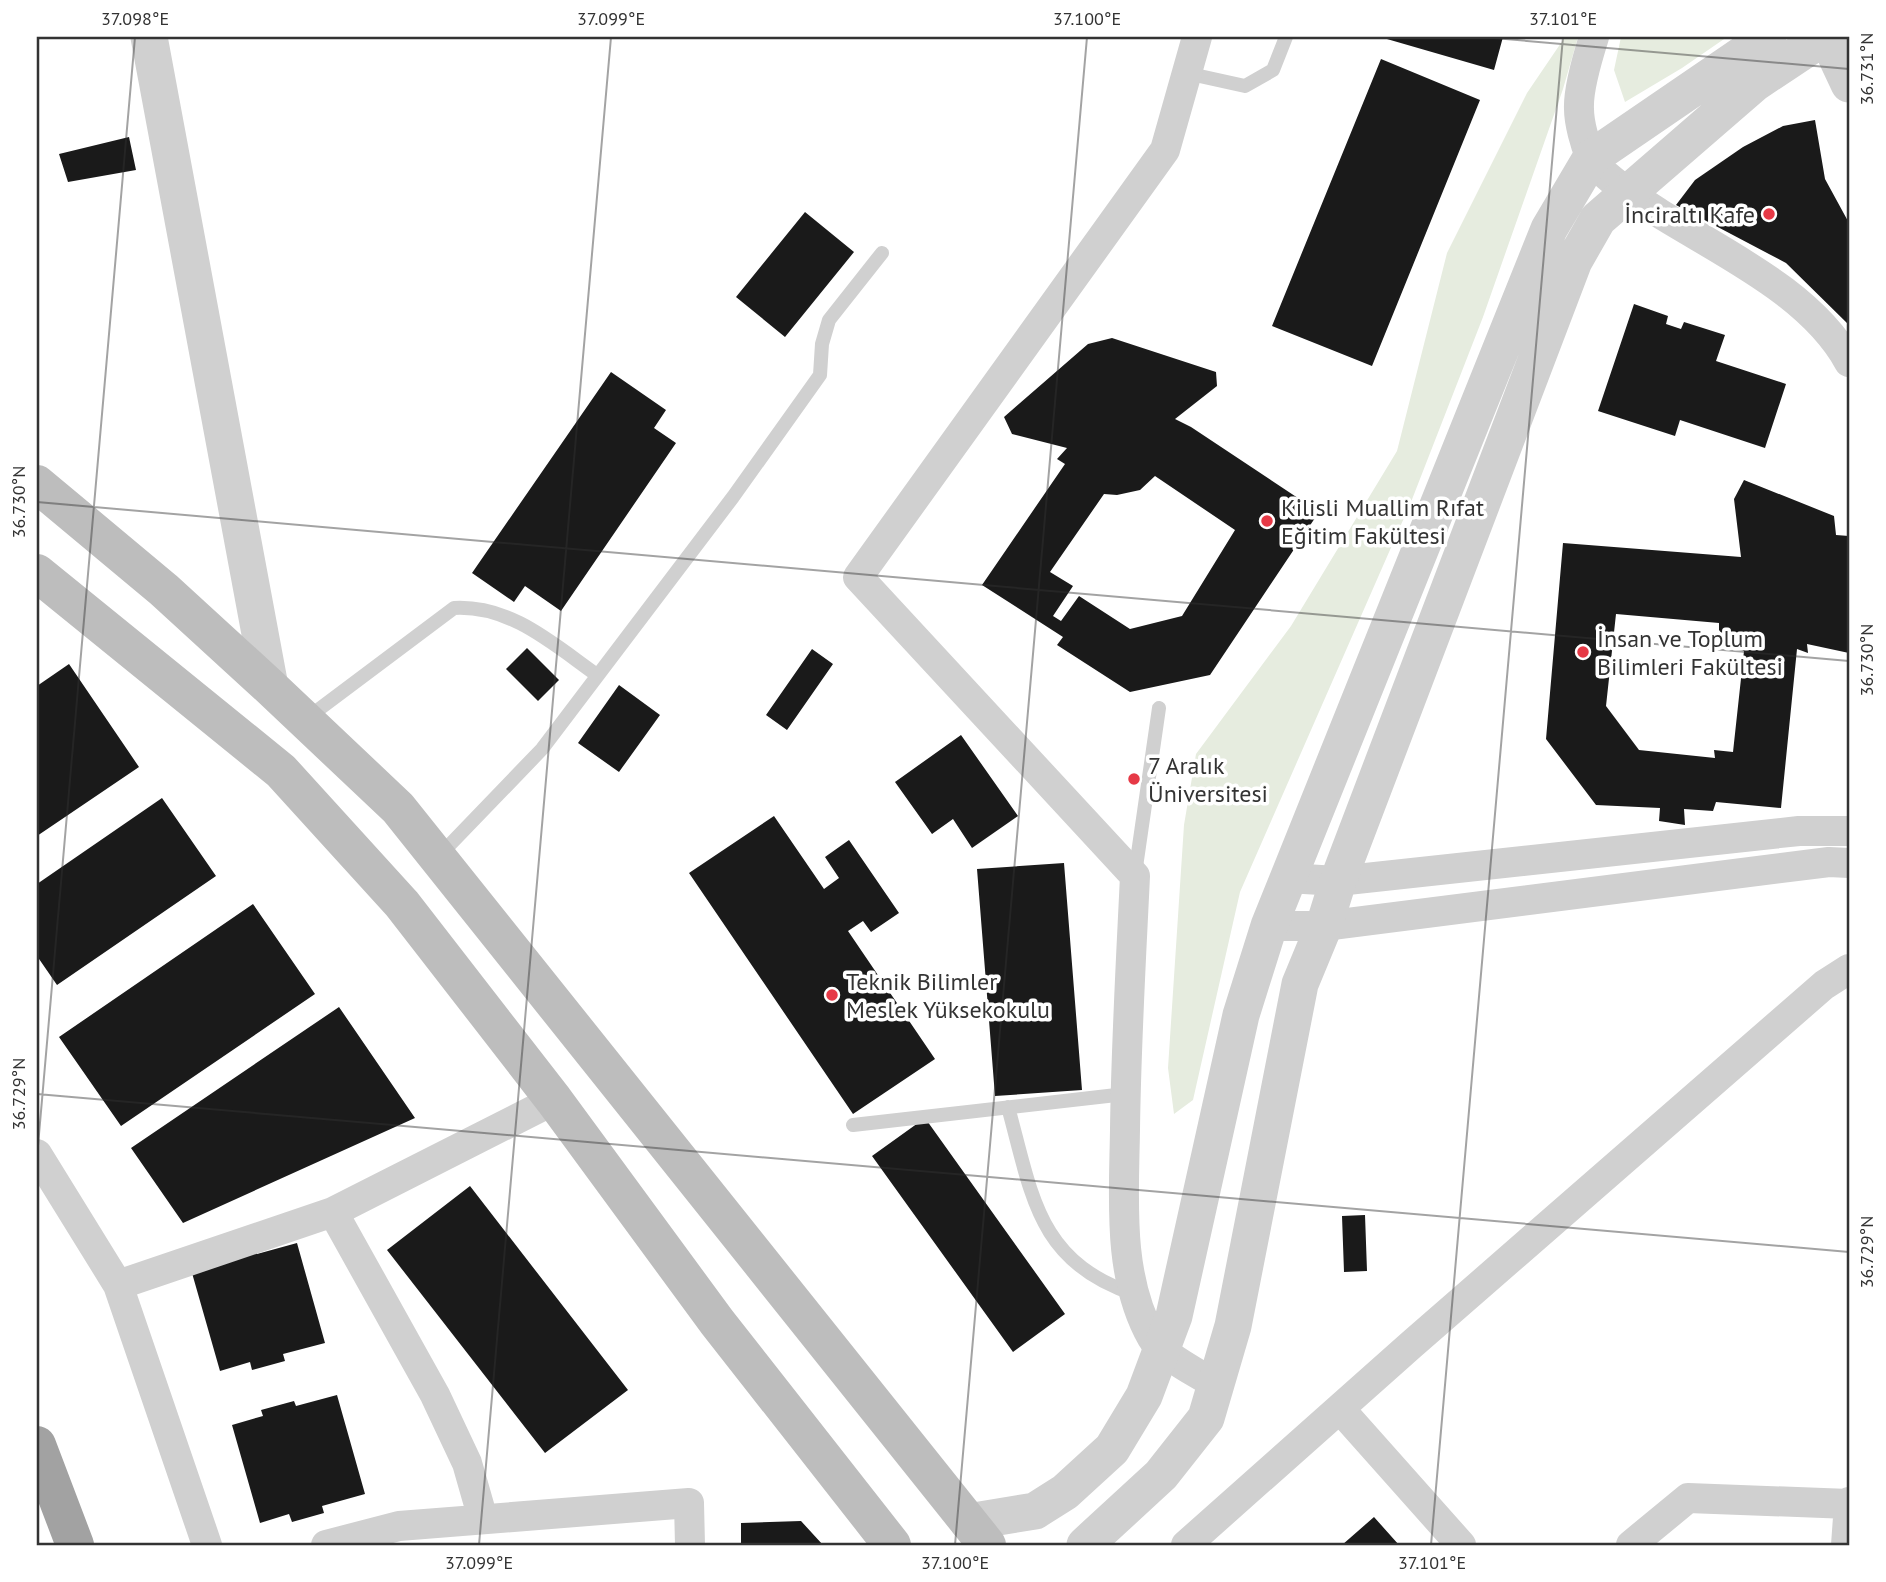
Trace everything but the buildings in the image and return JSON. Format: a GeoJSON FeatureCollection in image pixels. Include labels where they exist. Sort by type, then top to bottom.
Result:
{"type":"FeatureCollection","features":[{"type":"Feature","properties":{"kind":"highway"},"geometry":{"type":"LineString","coordinates":[[37,1445],[75,1545]]}},
{"type":"Feature","properties":{"kind":"main road"},"geometry":{"type":"LineString","coordinates":[[37,484],[163,590],[398,808],[978,1534]]}},
{"type":"Feature","properties":{"kind":"main road"},"geometry":{"type":"LineString","coordinates":[[40,582],[281,771],[402,904],[554,1100],[717,1322],[892,1545]]}},
{"type":"Feature","properties":{"kind":"street"},"geometry":{"type":"LineString","coordinates":[[149,37],[270,687]]}},
{"type":"Feature","properties":{"kind":"street"},"geometry":{"type":"LineString","coordinates":[[1197,37],[1165,150],[858,577],[1135,876],[1125,1094],[1124,1225],[1134,1294],[1152,1339],[1161,1349],[1216,1385]]}},
{"type":"Feature","properties":{"kind":"street"},"geometry":{"type":"LineString","coordinates":[[1594,37],[1578,109],[1591,158],[1627,193],[1776,286],[1838,341],[1849,362]]}},
{"type":"Feature","properties":{"kind":"street"},"geometry":{"type":"LineString","coordinates":[[978,1534],[1035,1511],[1065,1492],[1112,1449],[1144,1396],[1174,1316],[1241,1015],[1269,926],[1549,229],[1591,158],[1769,37]]}},
{"type":"Feature","properties":{"kind":"street"},"geometry":{"type":"LineString","coordinates":[[1085,1545],[1161,1475],[1206,1418],[1233,1326],[1300,984],[1574,261],[1598,219],[1627,193],[1755,83],[1826,37],[1849,84]]}},
{"type":"Feature","properties":{"kind":"street"},"geometry":{"type":"LineString","coordinates":[[1287,878],[1338,881],[1799,831],[1849,831]]}},
{"type":"Feature","properties":{"kind":"street"},"geometry":{"type":"LineString","coordinates":[[1269,926],[1324,926],[1666,881],[1829,862],[1849,863]]}},
{"type":"Feature","properties":{"kind":"street"},"geometry":{"type":"LineString","coordinates":[[1186,1545],[1824,985],[1849,969]]}},
{"type":"Feature","properties":{"kind":"street"},"geometry":{"type":"LineString","coordinates":[[118,1285],[333,1212],[554,1100]]}},
{"type":"Feature","properties":{"kind":"street"},"geometry":{"type":"LineString","coordinates":[[37,1154],[118,1285],[206,1545]]}},
{"type":"Feature","properties":{"kind":"street"},"geometry":{"type":"LineString","coordinates":[[333,1212],[435,1395],[467,1463],[483,1519]]}},
{"type":"Feature","properties":{"kind":"street"},"geometry":{"type":"LineString","coordinates":[[1340,1409],[1461,1545]]}},
{"type":"Feature","properties":{"kind":"street"},"geometry":{"type":"LineString","coordinates":[[1631,1545],[1688,1498],[1849,1503],[1846,1545]]}},
{"type":"Feature","properties":{"kind":"street"},"geometry":{"type":"LineString","coordinates":[[326,1545],[399,1536],[483,1519],[689,1503],[690,1545]]}},
{"type":"Feature","properties":{"kind":"lane"},"geometry":{"type":"LineString","coordinates":[[1186,73],[1245,86],[1273,70],[1286,37]]}},
{"type":"Feature","properties":{"kind":"lane"},"geometry":{"type":"LineString","coordinates":[[437,858],[541,749],[733,497],[820,375],[822,344],[829,320],[882,253]]}},
{"type":"Feature","properties":{"kind":"lane"},"geometry":{"type":"LineString","coordinates":[[305,720],[454,608],[481,608],[502,614],[523,624],[597,675]]}},
{"type":"Feature","properties":{"kind":"lane"},"geometry":{"type":"LineString","coordinates":[[1135,876],[1160,708]]}},
{"type":"Feature","properties":{"kind":"lane"},"geometry":{"type":"LineString","coordinates":[[852,1125],[1125,1094]]}},
{"type":"Feature","properties":{"kind":"lane"},"geometry":{"type":"LineString","coordinates":[[1008,1107],[1036,1208],[1056,1243],[1087,1273],[1107,1285],[1134,1294]]}},
{"type":"Feature","properties":{"kind":"shaded area"},"geometry":{"type":"Polygon","coordinates":[[[1565,37],[1578,37],[1563,89],[1483,317],[1411,502],[1240,892],[1193,1100],[1174,1114],[1168,1068],[1184,825],[1196,754],[1291,626],[1397,451],[1447,253],[1527,93],[1565,37]]]}},
{"type":"Feature","properties":{"kind":"shaded area"},"geometry":{"type":"Polygon","coordinates":[[[1621,37],[1727,37],[1625,102],[1614,70],[1621,37]]]}},
{"type":"Feature","properties":{"kind":"place","name":"İnciraltı Kafe"},"geometry":{"type":"Point","coordinates":[1769,214]}},
{"type":"Feature","properties":{"kind":"place","name":"Kilisli Muallim Rıfat Eğitim Fakültesi"},"geometry":{"type":"Point","coordinates":[1267,521]}},
{"type":"Feature","properties":{"kind":"place","name":"İnsan ve Toplum Bilimleri Fakültesi"},"geometry":{"type":"Point","coordinates":[1583,652]}},
{"type":"Feature","properties":{"kind":"place","name":"7 Aralık Üniversitesi"},"geometry":{"type":"Point","coordinates":[1134,779]}},
{"type":"Feature","properties":{"kind":"place","name":"Teknik Bilimler Meslek Yüksekokulu"},"geometry":{"type":"Point","coordinates":[832,995]}}]}
